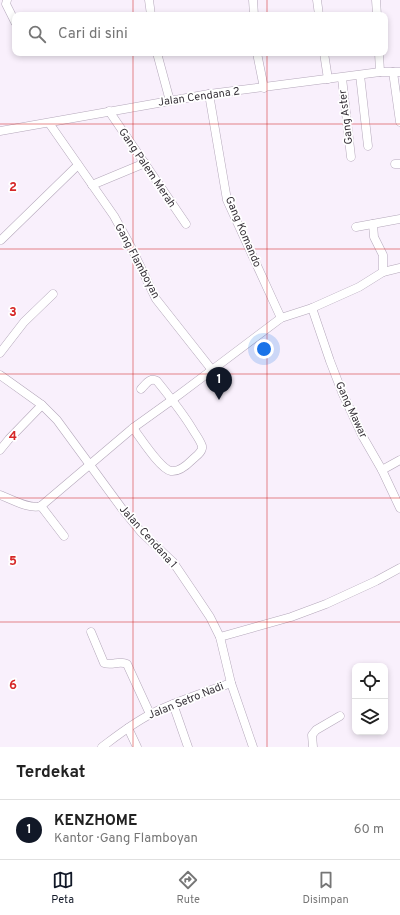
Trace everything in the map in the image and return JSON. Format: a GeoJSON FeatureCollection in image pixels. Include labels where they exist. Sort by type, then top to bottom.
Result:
{"type":"FeatureCollection","features":[{"type":"Feature","properties":{"kind":"street"},"geometry":{"type":"LineString","coordinates":[[149,0],[151,12]]}},
{"type":"Feature","properties":{"kind":"street"},"geometry":{"type":"LineString","coordinates":[[253,0],[254,12]]}},
{"type":"Feature","properties":{"kind":"street"},"geometry":{"type":"LineString","coordinates":[[318,0],[319,12]]}},
{"type":"Feature","properties":{"kind":"street"},"geometry":{"type":"LineString","coordinates":[[376,0],[377,12]]}},
{"type":"Feature","properties":{"kind":"street"},"geometry":{"type":"LineString","coordinates":[[6,1],[12,15]]}},
{"type":"Feature","properties":{"kind":"street"},"geometry":{"type":"LineString","coordinates":[[158,56],[170,101]]}},
{"type":"Feature","properties":{"kind":"street"},"geometry":{"type":"LineString","coordinates":[[258,56],[264,88]]}},
{"type":"Feature","properties":{"kind":"street"},"geometry":{"type":"LineString","coordinates":[[324,56],[328,79]]}},
{"type":"Feature","properties":{"kind":"street"},"geometry":{"type":"LineString","coordinates":[[379,56],[380,72]]}},
{"type":"Feature","properties":{"kind":"street","name":"Jalan Cendana 2"},"geometry":{"type":"LineString","coordinates":[[0,131],[209,94],[380,72],[396,72]]}},
{"type":"Feature","properties":{"kind":"street"},"geometry":{"type":"LineString","coordinates":[[396,72],[400,122]]}},
{"type":"Feature","properties":{"kind":"street"},"geometry":{"type":"LineString","coordinates":[[360,75],[368,146]]}},
{"type":"Feature","properties":{"kind":"street","name":"Gang Aster"},"geometry":{"type":"LineString","coordinates":[[342,78],[351,157]]}},
{"type":"Feature","properties":{"kind":"street","name":"Gang Komando"},"geometry":{"type":"LineString","coordinates":[[209,94],[227,200],[281,318]]}},
{"type":"Feature","properties":{"kind":"street","name":"Gang Palem Merah"},"geometry":{"type":"LineString","coordinates":[[109,111],[186,224]]}},
{"type":"Feature","properties":{"kind":"street","name":"Gang Flamboyan"},"geometry":{"type":"LineString","coordinates":[[49,123],[114,216],[156,299],[212,370]]}},
{"type":"Feature","properties":{"kind":"street"},"geometry":{"type":"LineString","coordinates":[[92,185],[145,163]]}},
{"type":"Feature","properties":{"kind":"street"},"geometry":{"type":"LineString","coordinates":[[0,240],[78,164]]}},
{"type":"Feature","properties":{"kind":"street"},"geometry":{"type":"LineString","coordinates":[[356,227],[400,219]]}},
{"type":"Feature","properties":{"kind":"street"},"geometry":{"type":"LineString","coordinates":[[373,224],[374,237],[383,255],[383,272]]}},
{"type":"Feature","properties":{"kind":"street"},"geometry":{"type":"LineString","coordinates":[[0,495],[31,507],[37,508],[41,506],[133,428],[281,318],[312,308],[359,287],[383,272],[400,268]]}},
{"type":"Feature","properties":{"kind":"street"},"geometry":{"type":"LineString","coordinates":[[0,353],[24,322],[53,294]]}},
{"type":"Feature","properties":{"kind":"street","name":"Gang Mawar"},"geometry":{"type":"LineString","coordinates":[[312,308],[342,392],[363,437],[382,470],[400,508]]}},
{"type":"Feature","properties":{"kind":"street","name":"Jalan Cendana 1"},"geometry":{"type":"LineString","coordinates":[[0,375],[42,404],[57,420],[123,510],[141,532],[173,562],[200,601],[220,637],[231,683],[253,747]]}},
{"type":"Feature","properties":{"kind":"street"},"geometry":{"type":"LineString","coordinates":[[133,428],[163,467],[171,471],[178,470],[202,451],[198,438],[157,381],[154,379],[151,380],[141,389]]}},
{"type":"Feature","properties":{"kind":"street"},"geometry":{"type":"LineString","coordinates":[[0,450],[42,404]]}},
{"type":"Feature","properties":{"kind":"street"},"geometry":{"type":"LineString","coordinates":[[382,470],[400,460]]}},
{"type":"Feature","properties":{"kind":"street"},"geometry":{"type":"LineString","coordinates":[[41,506],[64,536]]}},
{"type":"Feature","properties":{"kind":"street"},"geometry":{"type":"LineString","coordinates":[[220,637],[290,617],[326,604],[400,568]]}},
{"type":"Feature","properties":{"kind":"street"},"geometry":{"type":"LineString","coordinates":[[91,632],[104,663],[109,664],[122,661],[127,664],[150,714]]}},
{"type":"Feature","properties":{"kind":"street","name":"Jalan Setro Nadi"},"geometry":{"type":"LineString","coordinates":[[102,747],[150,714],[231,683]]}},
{"type":"Feature","properties":{"kind":"street"},"geometry":{"type":"LineString","coordinates":[[173,704],[188,747]]}},
{"type":"Feature","properties":{"kind":"street"},"geometry":{"type":"LineString","coordinates":[[313,747],[312,735],[316,730],[340,716]]}},
{"type":"Feature","properties":{"kind":"street"},"geometry":{"type":"LineString","coordinates":[[128,728],[137,747]]}},
{"type":"Feature","properties":{"kind":"place","name":"KENZHOME"},"geometry":{"type":"Point","coordinates":[219,400]}}]}
